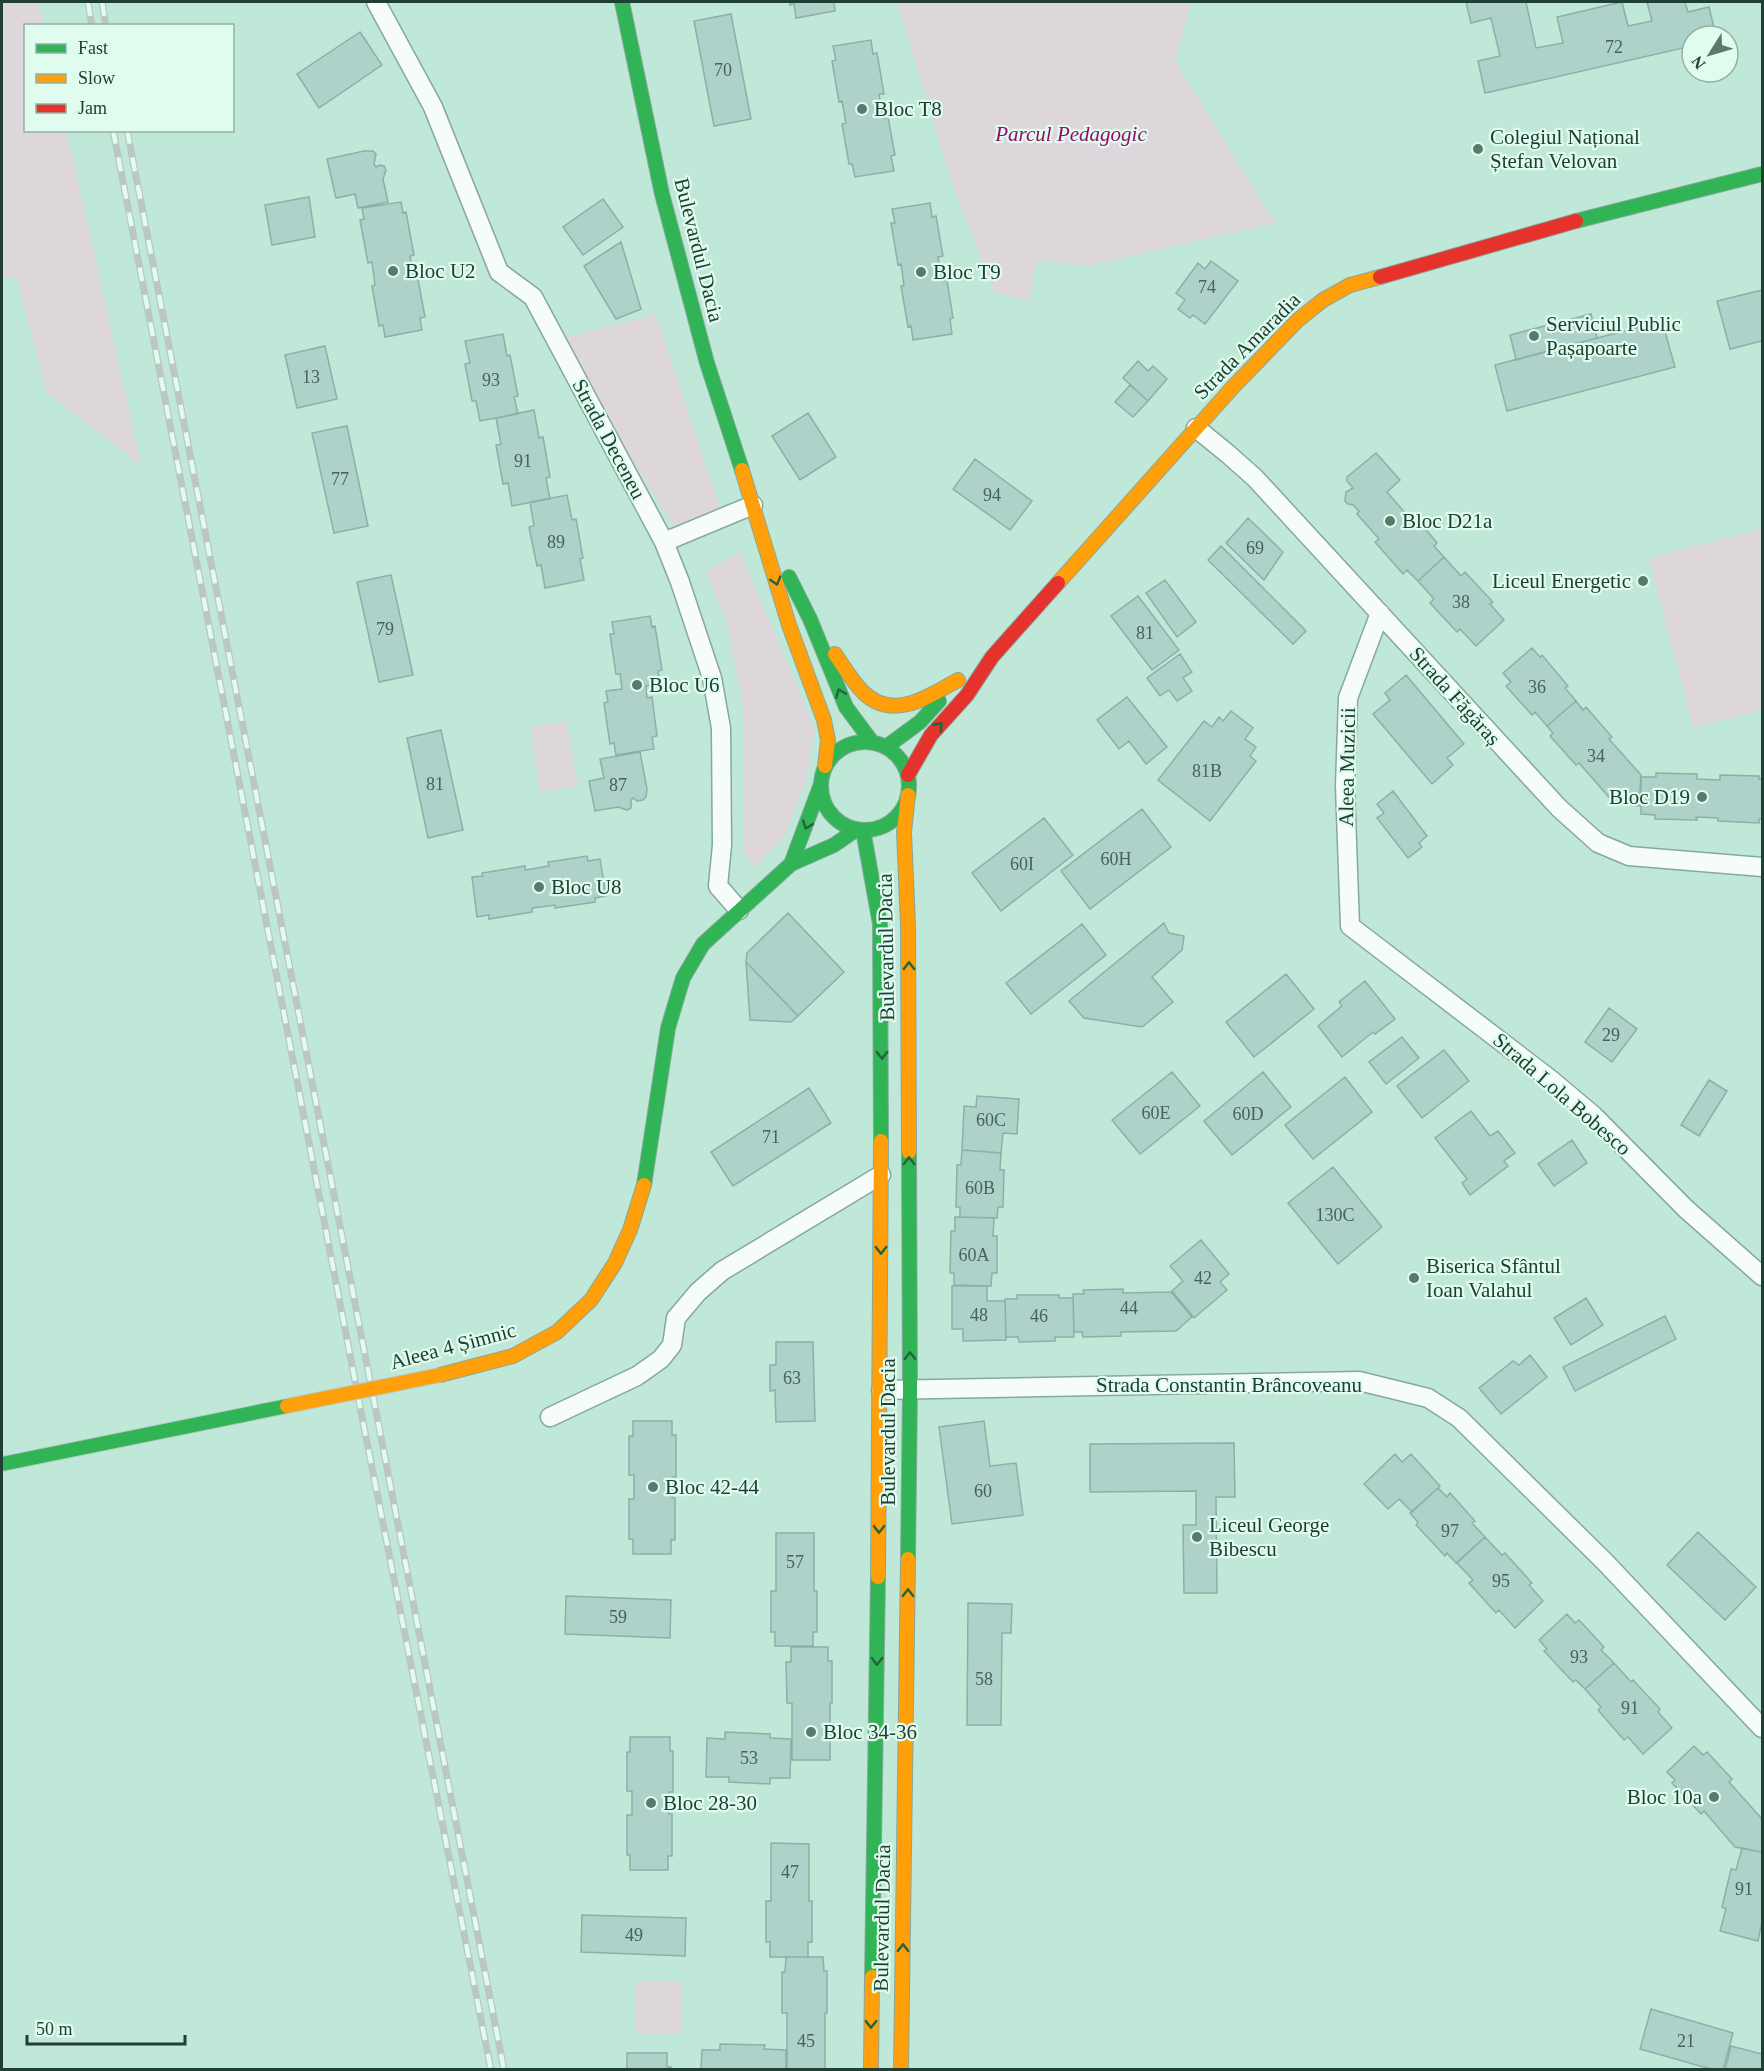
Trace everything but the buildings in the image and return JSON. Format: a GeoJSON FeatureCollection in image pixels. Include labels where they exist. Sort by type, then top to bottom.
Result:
{"type":"FeatureCollection","features":[{"type":"Feature","properties":{"kind":"main road","name":"Bulevardul Dacia"},"geometry":{"type":"LineString","coordinates":[[622,2],[662,194],[707,363],[789,625],[824,720],[828,740],[821,784]]}},
{"type":"Feature","properties":{"kind":"main road","name":"Strada Amaradia"},"geometry":{"type":"LineString","coordinates":[[908,775],[931,735],[967,695],[992,657],[1233,387],[1298,320],[1323,300],[1350,285],[1577,221],[1762,174]]}},
{"type":"Feature","properties":{"kind":"main road","name":"Bulevardul Dacia"},"geometry":{"type":"LineString","coordinates":[[753,505],[810,619],[846,707],[872,742]]}},
{"type":"Feature","properties":{"kind":"main road"},"geometry":{"type":"LineString","coordinates":[[810,619],[866,696],[887,707],[907,707],[958,680]]}},
{"type":"Feature","properties":{"kind":"main road","name":"Strada Amaradia"},"geometry":{"type":"LineString","coordinates":[[886,747],[920,722],[958,680],[992,657]]}},
{"type":"Feature","properties":{"kind":"main road"},"geometry":{"type":"LineString","coordinates":[[825,766],[834,754],[845,746],[858,742],[872,742],[896,754],[908,775]]}},
{"type":"Feature","properties":{"kind":"main road","name":"Bulevardul Dacia"},"geometry":{"type":"LineString","coordinates":[[901,2070],[910,1390],[908,925],[904,832],[908,775]]}},
{"type":"Feature","properties":{"kind":"main road"},"geometry":{"type":"LineString","coordinates":[[821,784],[825,802],[835,818],[845,825],[860,830],[875,829],[891,821],[904,807],[908,795]]}},
{"type":"Feature","properties":{"kind":"main road","name":"Aleea 4 Șimnic"},"geometry":{"type":"LineString","coordinates":[[791,864],[821,784]]}},
{"type":"Feature","properties":{"kind":"main road","name":"Bulevardul Dacia"},"geometry":{"type":"LineString","coordinates":[[860,830],[880,924],[882,1024],[881,1390],[871,2070]]}},
{"type":"Feature","properties":{"kind":"main road","name":"Aleea 4 Șimnic"},"geometry":{"type":"LineString","coordinates":[[2,1464],[440,1376],[513,1356],[557,1332],[591,1300],[615,1263],[630,1230],[643,1191],[668,1028],[683,978],[703,944],[791,864],[834,845],[860,830]]}},
{"type":"Feature","properties":{"kind":"street","name":"Strada Deceneu"},"geometry":{"type":"LineString","coordinates":[[376,2],[433,107],[499,272],[533,297],[664,542],[712,678],[721,728],[722,845],[718,886],[739,910]]}},
{"type":"Feature","properties":{"kind":"street","name":"Strada Făgăraș"},"geometry":{"type":"LineString","coordinates":[[1196,428],[1255,478],[1551,800],[1598,843],[1629,856],[1762,867]]}},
{"type":"Feature","properties":{"kind":"street"},"geometry":{"type":"LineString","coordinates":[[664,542],[753,505]]}},
{"type":"Feature","properties":{"kind":"street","name":"Aleea Muzicii"},"geometry":{"type":"LineString","coordinates":[[1350,926],[1345,786],[1348,698],[1380,614]]}},
{"type":"Feature","properties":{"kind":"street","name":"Strada Lola Bobesco"},"geometry":{"type":"LineString","coordinates":[[1350,926],[1550,1079],[1594,1116],[1686,1209],[1762,1276]]}},
{"type":"Feature","properties":{"kind":"street"},"geometry":{"type":"LineString","coordinates":[[550,1417],[636,1376],[661,1359],[672,1345],[676,1318],[698,1292],[722,1271],[881,1175]]}},
{"type":"Feature","properties":{"kind":"street","name":"Strada Constantin Brâncoveanu"},"geometry":{"type":"LineString","coordinates":[[881,1390],[1359,1381],[1428,1398],[1460,1418],[1605,1562],[1762,1728]]}},
{"type":"Feature","properties":{"kind":"green space"},"geometry":{"type":"Polygon","coordinates":[[[2,2],[39,2],[44,24],[24,24],[24,132],[67,132],[141,465],[47,393],[16,276],[2,278],[2,2]]]}},
{"type":"Feature","properties":{"kind":"green space","name":"Parcul Pedagogic"},"geometry":{"type":"Polygon","coordinates":[[[897,2],[1191,2],[1175,61],[1275,223],[1087,266],[1037,259],[1029,301],[994,293],[949,173],[897,2]]]}},
{"type":"Feature","properties":{"kind":"green space"},"geometry":{"type":"Polygon","coordinates":[[[656,314],[721,510],[697,522],[675,526],[631,457],[566,337],[656,314]]]}},
{"type":"Feature","properties":{"kind":"green space"},"geometry":{"type":"Polygon","coordinates":[[[1762,529],[1762,710],[1693,727],[1649,558],[1762,529]]]}},
{"type":"Feature","properties":{"kind":"green space"},"geometry":{"type":"Polygon","coordinates":[[[740,552],[815,729],[806,779],[785,836],[755,867],[744,854],[744,713],[727,621],[705,571],[740,552]]]}},
{"type":"Feature","properties":{"kind":"green space"},"geometry":{"type":"Polygon","coordinates":[[[567,721],[578,786],[540,792],[530,727],[567,721]]]}},
{"type":"Feature","properties":{"kind":"green space"},"geometry":{"type":"Polygon","coordinates":[[[635,1982],[681,1982],[681,2034],[636,2034],[635,1982]]]}},
{"type":"Feature","properties":{"kind":"railway"},"geometry":{"type":"LineString","coordinates":[[88,2],[92,24]]}},
{"type":"Feature","properties":{"kind":"railway"},"geometry":{"type":"LineString","coordinates":[[102,2],[106,24]]}},
{"type":"Feature","properties":{"kind":"railway"},"geometry":{"type":"LineString","coordinates":[[113,132],[491,2070]]}},
{"type":"Feature","properties":{"kind":"railway"},"geometry":{"type":"LineString","coordinates":[[127,132],[504,2070]]}},
{"type":"Feature","properties":{"kind":"traffic: fast"},"geometry":{"type":"LineString","coordinates":[[622,2],[662,194],[707,363],[742,470]]}},
{"type":"Feature","properties":{"kind":"traffic: fast"},"geometry":{"type":"LineString","coordinates":[[1576,221],[1762,174]]}},
{"type":"Feature","properties":{"kind":"traffic: fast"},"geometry":{"type":"LineString","coordinates":[[789,577],[810,619],[846,707],[872,742]]}},
{"type":"Feature","properties":{"kind":"traffic: fast"},"geometry":{"type":"LineString","coordinates":[[886,747],[920,722],[939,701]]}},
{"type":"Feature","properties":{"kind":"traffic: fast"},"geometry":{"type":"LineString","coordinates":[[865,742],[882,745],[896,755],[906,769],[909,786],[906,803],[896,817],[882,827],[865,830],[848,827],[834,817],[824,803],[821,786],[824,769],[834,755],[848,745],[865,742]]}},
{"type":"Feature","properties":{"kind":"traffic: fast"},"geometry":{"type":"LineString","coordinates":[[791,864],[821,784]]}},
{"type":"Feature","properties":{"kind":"traffic: fast"},"geometry":{"type":"LineString","coordinates":[[644,1185],[668,1028],[683,978],[703,944],[791,864],[834,845],[857,829]]}},
{"type":"Feature","properties":{"kind":"traffic: fast"},"geometry":{"type":"LineString","coordinates":[[863,830],[880,924],[881,1141]]}},
{"type":"Feature","properties":{"kind":"traffic: fast"},"geometry":{"type":"LineString","coordinates":[[908,1559],[909,1152]]}},
{"type":"Feature","properties":{"kind":"traffic: fast"},"geometry":{"type":"LineString","coordinates":[[2,1464],[287,1406]]}},
{"type":"Feature","properties":{"kind":"traffic: fast"},"geometry":{"type":"LineString","coordinates":[[872,1977],[878,1577]]}},
{"type":"Feature","properties":{"kind":"traffic: slow"},"geometry":{"type":"LineString","coordinates":[[1058,583],[1233,387],[1298,320],[1323,300],[1350,285],[1380,277]]}},
{"type":"Feature","properties":{"kind":"traffic: slow"},"geometry":{"type":"LineString","coordinates":[[742,470],[789,625],[824,720],[828,740],[825,766]]}},
{"type":"Feature","properties":{"kind":"traffic: slow"},"geometry":{"type":"LineString","coordinates":[[835,654],[863,692],[875,701],[886,705],[899,706],[923,699],[958,680]]}},
{"type":"Feature","properties":{"kind":"traffic: slow"},"geometry":{"type":"LineString","coordinates":[[908,795],[904,832],[908,925],[909,1152]]}},
{"type":"Feature","properties":{"kind":"traffic: slow"},"geometry":{"type":"LineString","coordinates":[[878,1577],[881,1141]]}},
{"type":"Feature","properties":{"kind":"traffic: slow"},"geometry":{"type":"LineString","coordinates":[[440,1375],[513,1356],[557,1332],[591,1300],[615,1263],[630,1230],[644,1185]]}},
{"type":"Feature","properties":{"kind":"traffic: slow"},"geometry":{"type":"LineString","coordinates":[[287,1406],[440,1375]]}},
{"type":"Feature","properties":{"kind":"traffic: slow"},"geometry":{"type":"LineString","coordinates":[[901,2070],[908,1559]]}},
{"type":"Feature","properties":{"kind":"traffic: slow"},"geometry":{"type":"LineString","coordinates":[[871,2070],[872,1977]]}},
{"type":"Feature","properties":{"kind":"traffic: jam"},"geometry":{"type":"LineString","coordinates":[[1380,277],[1576,221]]}},
{"type":"Feature","properties":{"kind":"traffic: jam"},"geometry":{"type":"LineString","coordinates":[[908,775],[931,735],[967,695],[992,657],[1058,583]]}},
{"type":"Feature","properties":{"kind":"place","name":"Bloc T8"},"geometry":{"type":"Point","coordinates":[862,109]}},
{"type":"Feature","properties":{"kind":"place","name":"Colegiul Național Ștefan Velovan"},"geometry":{"type":"Point","coordinates":[1478,149]}},
{"type":"Feature","properties":{"kind":"place","name":"Bloc U2"},"geometry":{"type":"Point","coordinates":[393,271]}},
{"type":"Feature","properties":{"kind":"place","name":"Bloc T9"},"geometry":{"type":"Point","coordinates":[921,272]}},
{"type":"Feature","properties":{"kind":"place","name":"Serviciul Public Pașapoarte"},"geometry":{"type":"Point","coordinates":[1534,336]}},
{"type":"Feature","properties":{"kind":"place","name":"Bloc D21a"},"geometry":{"type":"Point","coordinates":[1390,521]}},
{"type":"Feature","properties":{"kind":"place","name":"Liceul Energetic"},"geometry":{"type":"Point","coordinates":[1643,581]}},
{"type":"Feature","properties":{"kind":"place","name":"Bloc U6"},"geometry":{"type":"Point","coordinates":[637,685]}},
{"type":"Feature","properties":{"kind":"place","name":"Bloc D19"},"geometry":{"type":"Point","coordinates":[1702,797]}},
{"type":"Feature","properties":{"kind":"place","name":"Bloc U8"},"geometry":{"type":"Point","coordinates":[539,887]}},
{"type":"Feature","properties":{"kind":"place","name":"Biserica Sfântul Ioan Valahul"},"geometry":{"type":"Point","coordinates":[1414,1278]}},
{"type":"Feature","properties":{"kind":"place","name":"Bloc 42-44"},"geometry":{"type":"Point","coordinates":[653,1487]}},
{"type":"Feature","properties":{"kind":"place","name":"Liceul George Bibescu"},"geometry":{"type":"Point","coordinates":[1197,1537]}},
{"type":"Feature","properties":{"kind":"place","name":"Bloc 34-36"},"geometry":{"type":"Point","coordinates":[811,1732]}},
{"type":"Feature","properties":{"kind":"place","name":"Bloc 10a"},"geometry":{"type":"Point","coordinates":[1714,1797]}},
{"type":"Feature","properties":{"kind":"place","name":"Bloc 28-30"},"geometry":{"type":"Point","coordinates":[651,1803]}}]}
